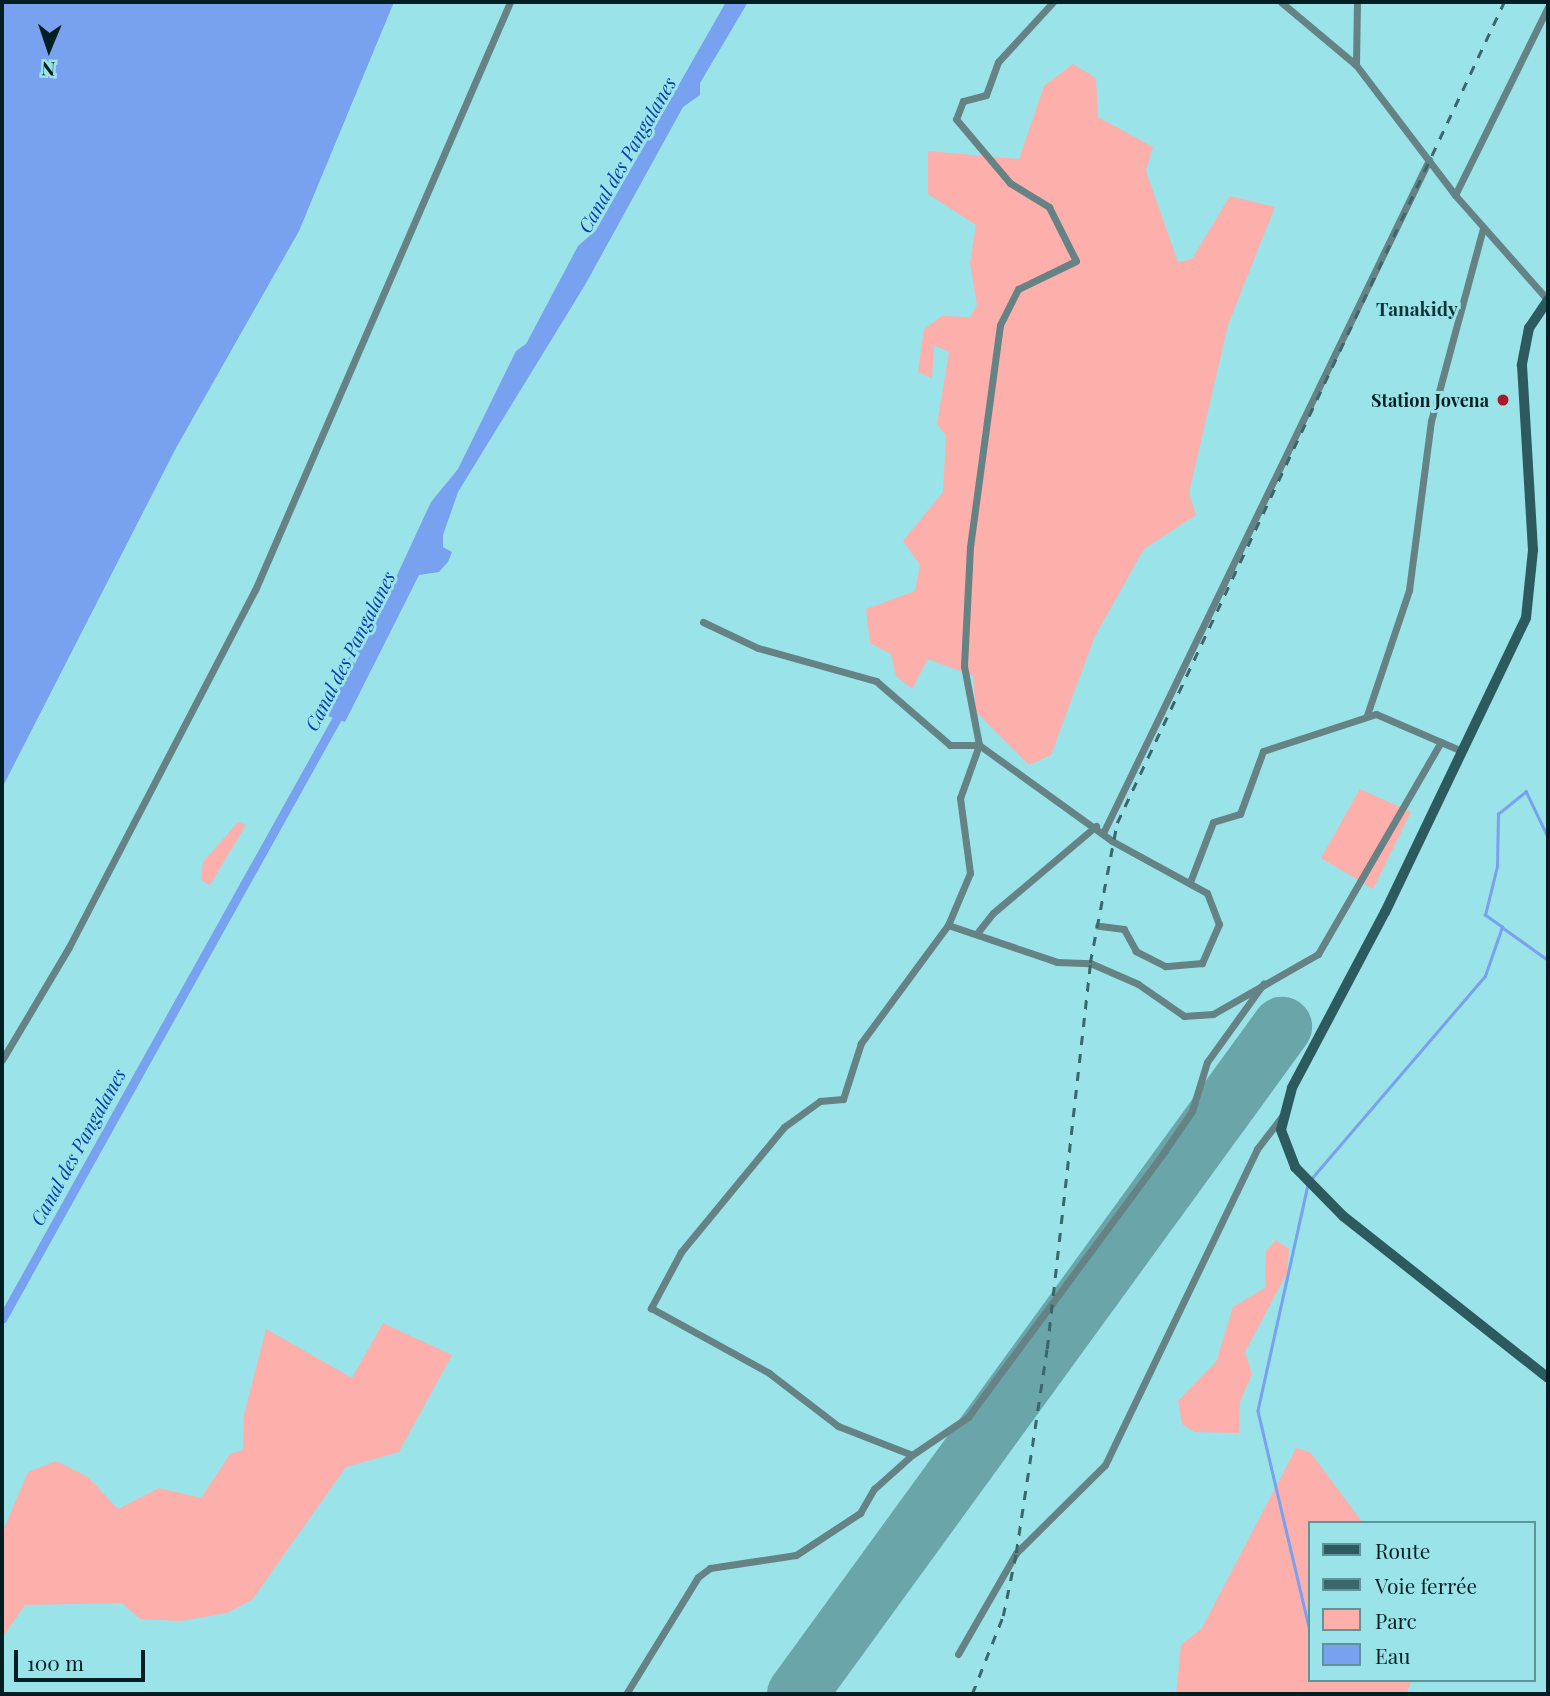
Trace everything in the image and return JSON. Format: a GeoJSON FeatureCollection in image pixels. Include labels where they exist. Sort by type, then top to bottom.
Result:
{"type":"FeatureCollection","features":[{"type":"Feature","properties":{"kind":"main road"},"geometry":{"type":"LineString","coordinates":[[1548,300],[1529,328],[1522,365],[1533,550],[1525,618],[1283,1115],[1284,1146],[1295,1167],[1319,1191],[1548,1378]]}},
{"type":"Feature","properties":{"kind":"street"},"geometry":{"type":"LineString","coordinates":[[2,1060],[69,947],[255,590],[510,2]]}},
{"type":"Feature","properties":{"kind":"street"},"geometry":{"type":"LineString","coordinates":[[912,1455],[838,1426],[769,1373],[650,1308],[681,1252],[784,1127],[820,1101],[843,1099],[861,1043],[948,925],[970,873],[960,798],[979,745],[964,666],[970,547],[1000,326],[1018,289],[1076,261],[1049,207],[1010,183],[956,119],[963,101],[986,95],[998,62],[1053,2]]}},
{"type":"Feature","properties":{"kind":"street"},"geometry":{"type":"LineString","coordinates":[[1281,2],[1356,65],[1455,195],[1548,300]]}},
{"type":"Feature","properties":{"kind":"street"},"geometry":{"type":"LineString","coordinates":[[1356,65],[1357,2]]}},
{"type":"Feature","properties":{"kind":"street"},"geometry":{"type":"LineString","coordinates":[[1455,195],[1548,7]]}},
{"type":"Feature","properties":{"kind":"street"},"geometry":{"type":"LineString","coordinates":[[1104,831],[1429,160]]}},
{"type":"Feature","properties":{"kind":"street"},"geometry":{"type":"LineString","coordinates":[[1367,715],[1409,590],[1431,421],[1483,228]]}},
{"type":"Feature","properties":{"kind":"street"},"geometry":{"type":"LineString","coordinates":[[703,622],[758,648],[876,681],[950,745],[979,745],[1152,866],[1190,882],[1207,893],[1219,924],[1202,963],[1165,966],[1136,951],[1124,929],[1098,926]]}},
{"type":"Feature","properties":{"kind":"street"},"geometry":{"type":"LineString","coordinates":[[1190,882],[1213,822],[1240,814],[1263,751],[1367,715],[1462,751]]}},
{"type":"Feature","properties":{"kind":"street"},"geometry":{"type":"LineString","coordinates":[[948,925],[978,932],[1057,962],[1090,963],[1138,984],[1184,1016],[1213,1014],[1318,954],[1441,742]]}},
{"type":"Feature","properties":{"kind":"street"},"geometry":{"type":"LineString","coordinates":[[978,932],[993,913],[1096,826]]}},
{"type":"Feature","properties":{"kind":"street"},"geometry":{"type":"LineString","coordinates":[[626,1694],[698,1577],[709,1568],[796,1555],[860,1513],[874,1489],[912,1455],[968,1417],[1192,1111],[1207,1062],[1264,983]]}},
{"type":"Feature","properties":{"kind":"street"},"geometry":{"type":"LineString","coordinates":[[958,1654],[1016,1553],[1105,1465],[1256,1149],[1283,1115]]}},
{"type":"Feature","properties":{"kind":"green space"},"geometry":{"type":"Polygon","coordinates":[[[1073,64],[1096,78],[1098,117],[1153,147],[1146,171],[1178,262],[1192,259],[1230,196],[1275,207],[1228,325],[1189,493],[1196,515],[1144,549],[1095,636],[1051,755],[1029,765],[976,712],[973,676],[928,659],[912,689],[896,676],[891,654],[870,643],[866,609],[915,591],[920,565],[903,541],[943,492],[946,436],[937,424],[949,352],[934,345],[932,378],[918,372],[924,329],[942,316],[970,317],[977,305],[970,263],[976,225],[928,194],[928,151],[1019,159],[1044,86],[1073,64]]]}},
{"type":"Feature","properties":{"kind":"green space"},"geometry":{"type":"Polygon","coordinates":[[[1360,789],[1411,812],[1373,889],[1321,858],[1360,789]]]}},
{"type":"Feature","properties":{"kind":"green space"},"geometry":{"type":"Polygon","coordinates":[[[238,822],[246,825],[210,885],[201,880],[203,862],[238,822]]]}},
{"type":"Feature","properties":{"kind":"green space"},"geometry":{"type":"Polygon","coordinates":[[[1276,1240],[1289,1249],[1287,1273],[1245,1352],[1252,1374],[1240,1402],[1239,1433],[1195,1432],[1182,1424],[1178,1401],[1216,1362],[1233,1307],[1265,1288],[1266,1251],[1276,1240]]]}},
{"type":"Feature","properties":{"kind":"green space"},"geometry":{"type":"Polygon","coordinates":[[[383,1323],[452,1355],[399,1452],[346,1467],[252,1600],[227,1613],[181,1621],[140,1619],[122,1603],[25,1605],[2,1638],[2,1533],[28,1472],[56,1461],[88,1477],[118,1509],[159,1488],[201,1498],[230,1454],[243,1450],[244,1415],[266,1329],[352,1378],[383,1323]]]}},
{"type":"Feature","properties":{"kind":"green space"},"geometry":{"type":"Polygon","coordinates":[[[1296,1448],[1310,1452],[1362,1521],[1308,1521],[1308,1682],[1411,1682],[1406,1694],[1176,1694],[1181,1645],[1202,1628],[1296,1448]]]}},
{"type":"Feature","properties":{"kind":"water"},"geometry":{"type":"Polygon","coordinates":[[[2,2],[394,2],[299,231],[176,448],[2,788],[2,2]]]}},
{"type":"Feature","properties":{"kind":"water"},"geometry":{"type":"Polygon","coordinates":[[[726,2],[748,2],[700,83],[700,95],[683,107],[585,285],[458,492],[443,535],[443,547],[452,552],[448,562],[439,572],[419,575],[345,722],[325,715],[337,677],[386,599],[431,502],[458,469],[516,351],[526,344],[578,246],[596,230],[726,2]]]}},
{"type":"Feature","properties":{"kind":"waterway","name":"Canal des Pangalanes"},"geometry":{"type":"LineString","coordinates":[[2,1319],[342,709]]}},
{"type":"Feature","properties":{"kind":"waterway"},"geometry":{"type":"LineString","coordinates":[[1502,927],[1485,915],[1497,866],[1498,814],[1526,791],[1548,837]]}},
{"type":"Feature","properties":{"kind":"waterway"},"geometry":{"type":"LineString","coordinates":[[1311,1179],[1485,976],[1502,927],[1548,960]]}},
{"type":"Feature","properties":{"kind":"waterway"},"geometry":{"type":"LineString","coordinates":[[1308,1185],[1258,1411],[1308,1623]]}},
{"type":"Feature","properties":{"kind":"runway"},"geometry":{"type":"LineString","coordinates":[[797,1694],[1282,1027]]}},
{"type":"Feature","properties":{"kind":"railway"},"geometry":{"type":"LineString","coordinates":[[972,1694],[1003,1616],[1016,1553],[1047,1349],[1090,963],[1117,823],[1504,2]]}},
{"type":"Feature","properties":{"kind":"place","name":"Station Jovena"},"geometry":{"type":"Point","coordinates":[1503,400]}},
{"type":"Feature","properties":{"kind":"district","name":"Tanakidy"},"geometry":{"type":"Point","coordinates":[1417,309]}}]}
